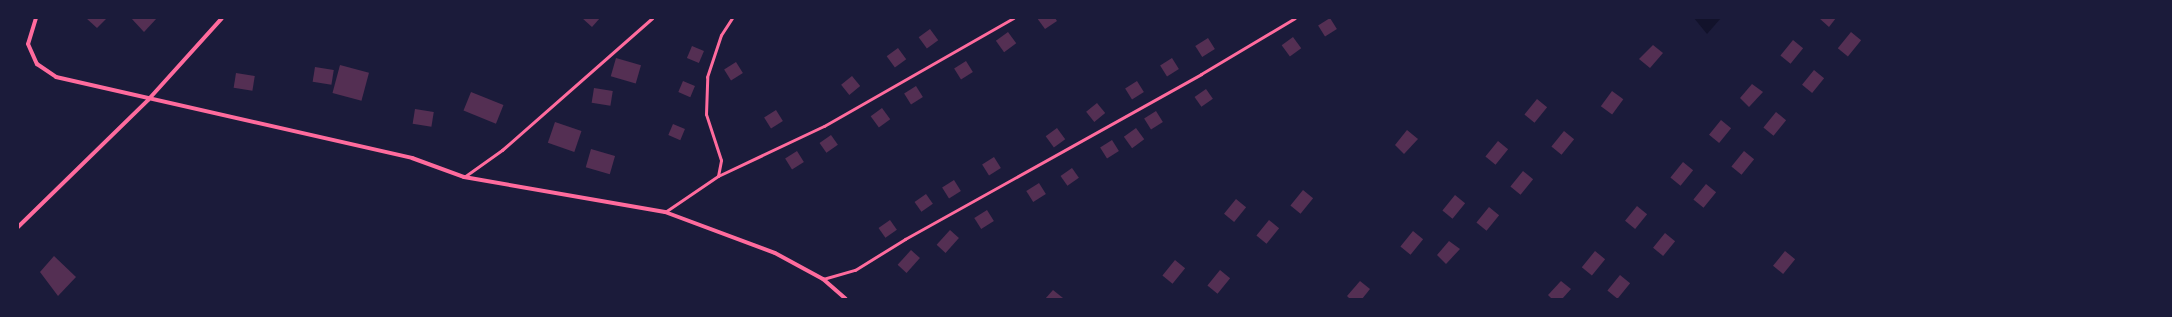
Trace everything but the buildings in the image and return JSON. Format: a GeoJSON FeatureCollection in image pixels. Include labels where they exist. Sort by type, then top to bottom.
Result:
{"type":"FeatureCollection","features":[{"type":"Feature","properties":{"kind":"street"},"geometry":{"type":"LineString","coordinates":[[36,18],[28,44],[37,64],[56,77],[148,100],[412,158],[464,177],[665,212],[775,253],[823,280],[846,299]]}},
{"type":"Feature","properties":{"kind":"street"},"geometry":{"type":"LineString","coordinates":[[18,227],[148,100],[222,18]]}},
{"type":"Feature","properties":{"kind":"lane"},"geometry":{"type":"LineString","coordinates":[[464,177],[502,150],[652,18]]}},
{"type":"Feature","properties":{"kind":"lane"},"geometry":{"type":"LineString","coordinates":[[718,176],[721,160],[706,114],[707,77],[721,35],[732,18]]}},
{"type":"Feature","properties":{"kind":"lane"},"geometry":{"type":"LineString","coordinates":[[665,212],[718,176],[824,126],[1013,18]]}},
{"type":"Feature","properties":{"kind":"lane"},"geometry":{"type":"LineString","coordinates":[[823,280],[856,270],[905,239],[1201,74],[1295,18]]}},
{"type":"Feature","properties":{"kind":"shaded area"},"geometry":{"type":"Polygon","coordinates":[[[1694,18],[1721,18],[1707,34],[1694,18]]]}}]}
